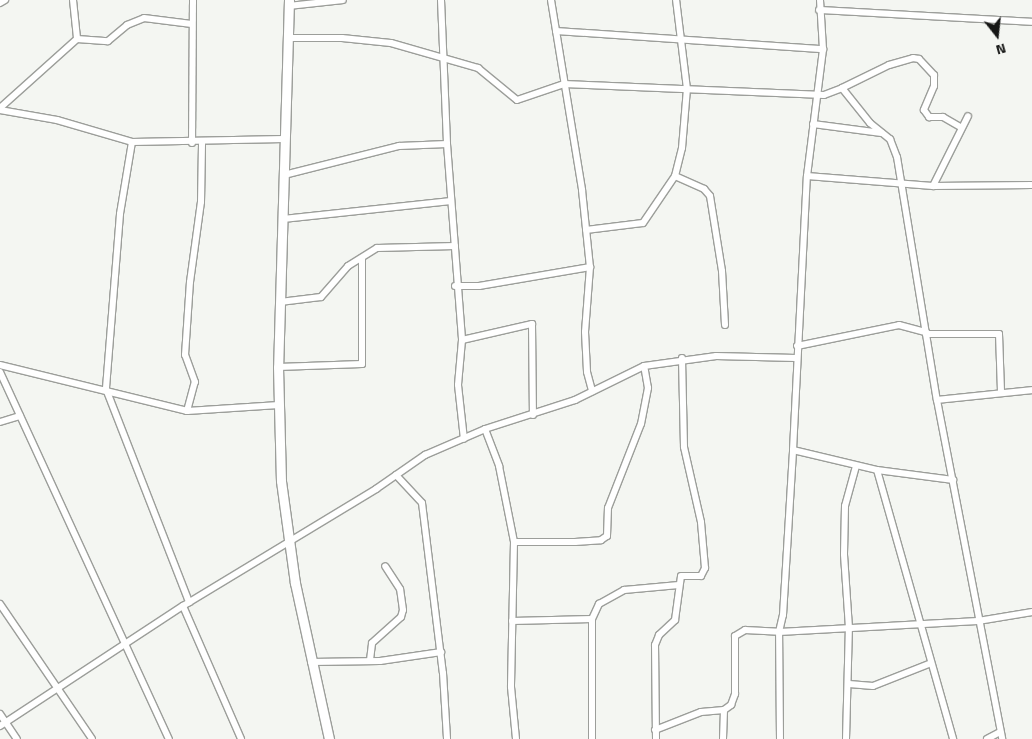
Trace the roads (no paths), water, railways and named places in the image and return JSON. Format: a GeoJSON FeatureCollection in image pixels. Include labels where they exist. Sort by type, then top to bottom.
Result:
{"type":"FeatureCollection","features":[{"type":"Feature","properties":{"kind":"street"},"geometry":{"type":"LineString","coordinates":[[0,3],[5,0]]}},
{"type":"Feature","properties":{"kind":"street"},"geometry":{"type":"LineString","coordinates":[[73,0],[77,39]]}},
{"type":"Feature","properties":{"kind":"street"},"geometry":{"type":"LineString","coordinates":[[192,143],[193,0]]}},
{"type":"Feature","properties":{"kind":"street"},"geometry":{"type":"LineString","coordinates":[[329,739],[311,662],[288,541],[280,482],[278,367],[289,3],[343,0]]}},
{"type":"Feature","properties":{"kind":"street"},"geometry":{"type":"LineString","coordinates":[[441,0],[446,144],[455,246],[456,286],[462,340],[458,385],[464,439]]}},
{"type":"Feature","properties":{"kind":"street"},"geometry":{"type":"LineString","coordinates":[[551,0],[590,267],[585,332],[587,372],[592,391]]}},
{"type":"Feature","properties":{"kind":"street"},"geometry":{"type":"LineString","coordinates":[[586,230],[643,223],[675,176],[682,148],[687,89],[683,38],[676,0]]}},
{"type":"Feature","properties":{"kind":"street"},"geometry":{"type":"LineString","coordinates":[[780,739],[779,632],[783,615],[807,176],[823,49],[819,10],[820,0]]}},
{"type":"Feature","properties":{"kind":"street"},"geometry":{"type":"LineString","coordinates":[[819,10],[1032,22]]}},
{"type":"Feature","properties":{"kind":"street"},"geometry":{"type":"LineString","coordinates":[[0,109],[77,39],[108,41],[128,25],[144,18],[192,24]]}},
{"type":"Feature","properties":{"kind":"street"},"geometry":{"type":"LineString","coordinates":[[556,31],[683,38],[823,49]]}},
{"type":"Feature","properties":{"kind":"street"},"geometry":{"type":"LineString","coordinates":[[287,38],[342,38],[391,43],[485,71],[517,100],[564,84],[818,95],[842,88],[889,65],[913,58],[919,59],[934,75],[934,86],[924,110],[930,117],[943,116],[960,127]]}},
{"type":"Feature","properties":{"kind":"street"},"geometry":{"type":"LineString","coordinates":[[842,88],[892,143],[902,183],[937,400],[1001,735],[987,739]]}},
{"type":"Feature","properties":{"kind":"street"},"geometry":{"type":"LineString","coordinates":[[0,109],[57,120],[132,142],[202,143],[284,139]]}},
{"type":"Feature","properties":{"kind":"street"},"geometry":{"type":"LineString","coordinates":[[933,186],[960,127],[968,116]]}},
{"type":"Feature","properties":{"kind":"street"},"geometry":{"type":"LineString","coordinates":[[813,124],[881,133]]}},
{"type":"Feature","properties":{"kind":"street"},"geometry":{"type":"LineString","coordinates":[[132,142],[120,214],[106,390],[189,602]]}},
{"type":"Feature","properties":{"kind":"street"},"geometry":{"type":"LineString","coordinates":[[187,411],[195,382],[185,355],[190,282],[201,202],[202,143]]}},
{"type":"Feature","properties":{"kind":"street"},"geometry":{"type":"LineString","coordinates":[[284,175],[399,146],[446,144]]}},
{"type":"Feature","properties":{"kind":"street"},"geometry":{"type":"LineString","coordinates":[[675,176],[704,189],[710,196],[722,272],[725,325]]}},
{"type":"Feature","properties":{"kind":"street"},"geometry":{"type":"LineString","coordinates":[[807,176],[933,186],[1032,185]]}},
{"type":"Feature","properties":{"kind":"street"},"geometry":{"type":"LineString","coordinates":[[283,219],[451,201]]}},
{"type":"Feature","properties":{"kind":"street"},"geometry":{"type":"LineString","coordinates":[[280,302],[321,297],[348,266],[377,248],[455,246]]}},
{"type":"Feature","properties":{"kind":"street"},"geometry":{"type":"LineString","coordinates":[[278,367],[362,364],[362,258]]}},
{"type":"Feature","properties":{"kind":"street"},"geometry":{"type":"LineString","coordinates":[[456,286],[479,286],[590,267]]}},
{"type":"Feature","properties":{"kind":"street"},"geometry":{"type":"LineString","coordinates":[[462,340],[532,324],[533,416]]}},
{"type":"Feature","properties":{"kind":"street"},"geometry":{"type":"LineString","coordinates":[[797,346],[898,325],[926,333],[1001,335],[1001,392]]}},
{"type":"Feature","properties":{"kind":"street"},"geometry":{"type":"LineString","coordinates":[[3,724],[189,602],[396,475],[425,455],[485,429],[533,416],[644,366],[682,358],[796,358]]}},
{"type":"Feature","properties":{"kind":"street"},"geometry":{"type":"LineString","coordinates":[[656,739],[653,654],[659,635],[675,620],[682,574],[702,576],[705,568],[701,522],[684,447],[682,358]]}},
{"type":"Feature","properties":{"kind":"street"},"geometry":{"type":"LineString","coordinates":[[0,365],[187,411],[280,406]]}},
{"type":"Feature","properties":{"kind":"street"},"geometry":{"type":"LineString","coordinates":[[514,542],[575,542],[601,540],[607,536],[608,508],[641,424],[648,388],[644,366]]}},
{"type":"Feature","properties":{"kind":"street"},"geometry":{"type":"LineString","coordinates":[[0,372],[124,645],[169,739]]}},
{"type":"Feature","properties":{"kind":"street"},"geometry":{"type":"LineString","coordinates":[[937,400],[1032,390]]}},
{"type":"Feature","properties":{"kind":"street"},"geometry":{"type":"LineString","coordinates":[[0,422],[20,416]]}},
{"type":"Feature","properties":{"kind":"street"},"geometry":{"type":"LineString","coordinates":[[485,429],[499,466],[514,542],[511,687],[516,739]]}},
{"type":"Feature","properties":{"kind":"street"},"geometry":{"type":"LineString","coordinates":[[793,450],[877,470],[953,480]]}},
{"type":"Feature","properties":{"kind":"street"},"geometry":{"type":"LineString","coordinates":[[846,739],[849,684],[849,628],[844,554],[845,506],[856,466]]}},
{"type":"Feature","properties":{"kind":"street"},"geometry":{"type":"LineString","coordinates":[[877,470],[953,739]]}},
{"type":"Feature","properties":{"kind":"street"},"geometry":{"type":"LineString","coordinates":[[396,475],[422,503],[441,652],[447,739]]}},
{"type":"Feature","properties":{"kind":"street"},"geometry":{"type":"LineString","coordinates":[[370,660],[372,643],[401,617],[403,610],[400,589],[384,566]]}},
{"type":"Feature","properties":{"kind":"street"},"geometry":{"type":"LineString","coordinates":[[592,739],[592,619],[599,604],[624,590],[679,585]]}},
{"type":"Feature","properties":{"kind":"street"},"geometry":{"type":"LineString","coordinates":[[0,604],[56,690],[92,739]]}},
{"type":"Feature","properties":{"kind":"street"},"geometry":{"type":"LineString","coordinates":[[183,606],[241,739]]}},
{"type":"Feature","properties":{"kind":"street"},"geometry":{"type":"LineString","coordinates":[[655,730],[701,712],[724,710],[731,704],[735,694],[735,636],[755,628],[779,632],[978,621],[1032,612]]}},
{"type":"Feature","properties":{"kind":"street"},"geometry":{"type":"LineString","coordinates":[[512,621],[592,619]]}},
{"type":"Feature","properties":{"kind":"street"},"geometry":{"type":"LineString","coordinates":[[311,662],[370,660],[441,652]]}},
{"type":"Feature","properties":{"kind":"street"},"geometry":{"type":"LineString","coordinates":[[849,684],[873,686],[930,663]]}},
{"type":"Feature","properties":{"kind":"street"},"geometry":{"type":"LineString","coordinates":[[723,739],[724,710]]}},
{"type":"Feature","properties":{"kind":"street"},"geometry":{"type":"LineString","coordinates":[[0,714],[3,724],[17,739]]}}]}
